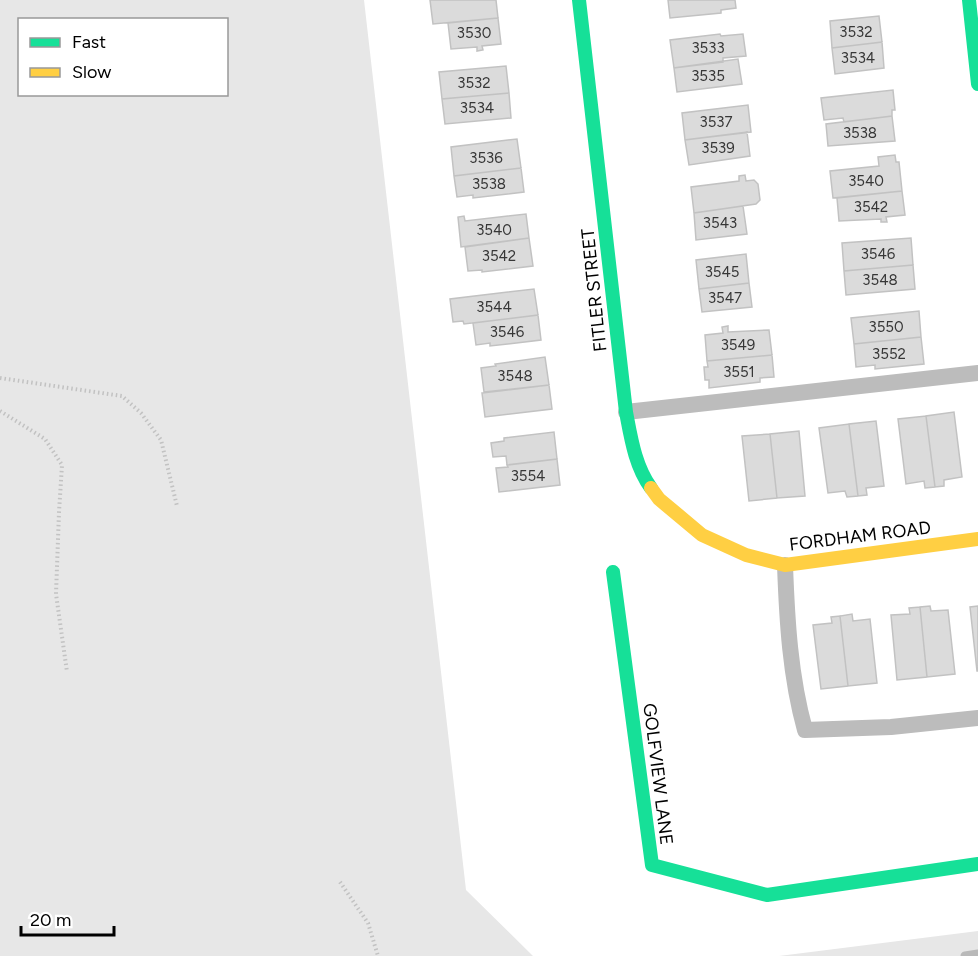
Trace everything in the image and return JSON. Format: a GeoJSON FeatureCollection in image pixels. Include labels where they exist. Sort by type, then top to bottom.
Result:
{"type":"FeatureCollection","features":[{"type":"Feature","properties":{"kind":"street","name":"FITLER STREET"},"geometry":{"type":"LineString","coordinates":[[579,0],[626,412],[635,455],[645,480],[659,499],[702,535],[714,541]]}},
{"type":"Feature","properties":{"kind":"street"},"geometry":{"type":"LineString","coordinates":[[969,0],[978,84]]}},
{"type":"Feature","properties":{"kind":"street","name":"FORDHAM ROAD"},"geometry":{"type":"LineString","coordinates":[[714,541],[746,555],[785,565],[978,539]]}},
{"type":"Feature","properties":{"kind":"street","name":"GOLFVIEW LANE"},"geometry":{"type":"LineString","coordinates":[[613,572],[651,865],[767,895],[978,864]]}},
{"type":"Feature","properties":{"kind":"lane"},"geometry":{"type":"LineString","coordinates":[[626,412],[978,373]]}},
{"type":"Feature","properties":{"kind":"lane"},"geometry":{"type":"LineString","coordinates":[[785,565],[786,603],[796,697],[805,730],[891,727],[978,718]]}},
{"type":"Feature","properties":{"kind":"path"},"geometry":{"type":"LineString","coordinates":[[0,378],[122,396],[141,413],[160,440],[177,506]]}},
{"type":"Feature","properties":{"kind":"path"},"geometry":{"type":"LineString","coordinates":[[0,411],[45,439],[62,465],[56,594],[67,672]]}},
{"type":"Feature","properties":{"kind":"path"},"geometry":{"type":"LineString","coordinates":[[340,882],[368,923],[378,956]]}},
{"type":"Feature","properties":{"kind":"shaded area"},"geometry":{"type":"Polygon","coordinates":[[[0,0],[364,0],[466,890],[533,956],[0,956],[0,0]]]}},
{"type":"Feature","properties":{"kind":"shaded area"},"geometry":{"type":"Polygon","coordinates":[[[978,931],[978,956],[779,956],[978,931]]]}},
{"type":"Feature","properties":{"kind":"building"},"geometry":{"type":"Polygon","coordinates":[[[430,0],[496,0],[498,18],[433,24],[430,0]]]}},
{"type":"Feature","properties":{"kind":"building"},"geometry":{"type":"Polygon","coordinates":[[[668,0],[735,0],[736,8],[721,10],[721,13],[670,18],[668,0]]]}},
{"type":"Feature","properties":{"kind":"building"},"geometry":{"type":"Polygon","coordinates":[[[879,16],[882,42],[832,48],[830,21],[879,16]]]}},
{"type":"Feature","properties":{"kind":"building"},"geometry":{"type":"Polygon","coordinates":[[[498,18],[501,44],[482,46],[483,50],[477,51],[477,47],[451,49],[448,23],[498,18]]]}},
{"type":"Feature","properties":{"kind":"building"},"geometry":{"type":"Polygon","coordinates":[[[720,34],[721,36],[743,34],[746,56],[723,58],[723,62],[674,68],[670,40],[720,34]]]}},
{"type":"Feature","properties":{"kind":"building"},"geometry":{"type":"Polygon","coordinates":[[[882,42],[884,68],[835,74],[832,48],[882,42]]]}},
{"type":"Feature","properties":{"kind":"building"},"geometry":{"type":"Polygon","coordinates":[[[738,59],[742,84],[677,92],[674,68],[738,59]]]}},
{"type":"Feature","properties":{"kind":"building"},"geometry":{"type":"Polygon","coordinates":[[[506,66],[509,93],[442,99],[439,72],[506,66]]]}},
{"type":"Feature","properties":{"kind":"building"},"geometry":{"type":"Polygon","coordinates":[[[893,90],[895,110],[892,110],[892,116],[844,122],[843,118],[824,120],[821,98],[893,90]]]}},
{"type":"Feature","properties":{"kind":"building"},"geometry":{"type":"Polygon","coordinates":[[[509,93],[511,118],[445,124],[442,99],[509,93]]]}},
{"type":"Feature","properties":{"kind":"building"},"geometry":{"type":"Polygon","coordinates":[[[748,105],[751,132],[685,140],[682,113],[748,105]]]}},
{"type":"Feature","properties":{"kind":"building"},"geometry":{"type":"Polygon","coordinates":[[[892,116],[895,141],[828,146],[826,124],[892,116]]]}},
{"type":"Feature","properties":{"kind":"building"},"geometry":{"type":"Polygon","coordinates":[[[747,132],[750,156],[689,165],[685,140],[747,132]]]}},
{"type":"Feature","properties":{"kind":"building"},"geometry":{"type":"Polygon","coordinates":[[[517,139],[521,168],[454,176],[451,147],[517,139]]]}},
{"type":"Feature","properties":{"kind":"building"},"geometry":{"type":"Polygon","coordinates":[[[895,155],[896,162],[899,162],[902,191],[833,198],[830,171],[879,166],[878,157],[895,155]]]}},
{"type":"Feature","properties":{"kind":"building"},"geometry":{"type":"Polygon","coordinates":[[[521,168],[524,192],[473,198],[473,195],[457,197],[454,176],[521,168]]]}},
{"type":"Feature","properties":{"kind":"building"},"geometry":{"type":"Polygon","coordinates":[[[745,175],[746,181],[754,180],[758,184],[760,200],[756,204],[694,213],[691,187],[739,181],[739,176],[745,175]]]}},
{"type":"Feature","properties":{"kind":"building"},"geometry":{"type":"Polygon","coordinates":[[[902,191],[905,215],[886,217],[887,222],[881,222],[881,219],[839,221],[837,198],[902,191]]]}},
{"type":"Feature","properties":{"kind":"building"},"geometry":{"type":"Polygon","coordinates":[[[743,206],[747,234],[696,240],[694,213],[743,206]]]}},
{"type":"Feature","properties":{"kind":"building"},"geometry":{"type":"Polygon","coordinates":[[[526,214],[529,238],[461,247],[458,217],[464,216],[465,221],[526,214]]]}},
{"type":"Feature","properties":{"kind":"building"},"geometry":{"type":"Polygon","coordinates":[[[529,238],[533,266],[482,272],[482,270],[468,271],[465,247],[529,238]]]}},
{"type":"Feature","properties":{"kind":"building"},"geometry":{"type":"Polygon","coordinates":[[[911,238],[913,265],[844,271],[842,243],[911,238]]]}},
{"type":"Feature","properties":{"kind":"building"},"geometry":{"type":"Polygon","coordinates":[[[746,254],[749,283],[699,289],[696,260],[746,254]]]}},
{"type":"Feature","properties":{"kind":"building"},"geometry":{"type":"Polygon","coordinates":[[[913,265],[915,289],[846,295],[844,271],[913,265]]]}},
{"type":"Feature","properties":{"kind":"building"},"geometry":{"type":"Polygon","coordinates":[[[749,283],[752,307],[702,312],[699,289],[749,283]]]}},
{"type":"Feature","properties":{"kind":"building"},"geometry":{"type":"Polygon","coordinates":[[[534,289],[538,315],[464,324],[463,321],[453,322],[450,299],[534,289]]]}},
{"type":"Feature","properties":{"kind":"building"},"geometry":{"type":"Polygon","coordinates":[[[919,311],[921,337],[854,344],[851,318],[919,311]]]}},
{"type":"Feature","properties":{"kind":"building"},"geometry":{"type":"Polygon","coordinates":[[[538,315],[541,340],[490,346],[490,343],[476,345],[473,323],[538,315]]]}},
{"type":"Feature","properties":{"kind":"building"},"geometry":{"type":"Polygon","coordinates":[[[728,326],[728,332],[769,330],[772,355],[707,361],[705,335],[723,333],[722,327],[728,326]]]}},
{"type":"Feature","properties":{"kind":"building"},"geometry":{"type":"Polygon","coordinates":[[[921,337],[924,364],[875,369],[875,365],[856,367],[854,344],[921,337]]]}},
{"type":"Feature","properties":{"kind":"building"},"geometry":{"type":"Polygon","coordinates":[[[772,355],[774,377],[760,378],[760,382],[709,388],[709,380],[705,380],[704,367],[708,367],[707,361],[772,355]]]}},
{"type":"Feature","properties":{"kind":"building"},"geometry":{"type":"Polygon","coordinates":[[[545,357],[549,385],[484,392],[481,368],[545,357]]]}},
{"type":"Feature","properties":{"kind":"building"},"geometry":{"type":"Polygon","coordinates":[[[549,385],[552,409],[485,417],[482,393],[549,385]]]}},
{"type":"Feature","properties":{"kind":"building"},"geometry":{"type":"Polygon","coordinates":[[[954,412],[962,477],[944,480],[944,486],[935,487],[926,416],[954,412]]]}},
{"type":"Feature","properties":{"kind":"building"},"geometry":{"type":"Polygon","coordinates":[[[926,416],[935,487],[925,488],[924,481],[906,484],[898,419],[926,416]]]}},
{"type":"Feature","properties":{"kind":"building"},"geometry":{"type":"Polygon","coordinates":[[[876,421],[884,486],[866,488],[867,495],[858,496],[849,424],[876,421]]]}},
{"type":"Feature","properties":{"kind":"building"},"geometry":{"type":"Polygon","coordinates":[[[849,424],[858,496],[847,497],[845,491],[828,493],[819,428],[849,424]]]}},
{"type":"Feature","properties":{"kind":"building"},"geometry":{"type":"Polygon","coordinates":[[[799,431],[805,496],[777,498],[770,434],[799,431]]]}},
{"type":"Feature","properties":{"kind":"building"},"geometry":{"type":"Polygon","coordinates":[[[554,432],[557,459],[507,465],[506,456],[493,457],[491,443],[504,441],[504,438],[554,432]]]}},
{"type":"Feature","properties":{"kind":"building"},"geometry":{"type":"Polygon","coordinates":[[[770,434],[777,498],[749,501],[742,436],[770,434]]]}},
{"type":"Feature","properties":{"kind":"building"},"geometry":{"type":"Polygon","coordinates":[[[557,459],[560,485],[499,492],[496,468],[557,459]]]}},
{"type":"Feature","properties":{"kind":"building"},"geometry":{"type":"Polygon","coordinates":[[[930,606],[931,611],[948,610],[955,674],[927,677],[920,607],[930,606]]]}},
{"type":"Feature","properties":{"kind":"building"},"geometry":{"type":"Polygon","coordinates":[[[978,606],[978,671],[977,671],[970,607],[978,606]]]}},
{"type":"Feature","properties":{"kind":"building"},"geometry":{"type":"Polygon","coordinates":[[[920,607],[927,677],[897,680],[891,615],[910,614],[909,608],[920,607]]]}},
{"type":"Feature","properties":{"kind":"building"},"geometry":{"type":"Polygon","coordinates":[[[852,614],[853,621],[870,619],[877,683],[848,686],[840,616],[852,614]]]}},
{"type":"Feature","properties":{"kind":"building"},"geometry":{"type":"Polygon","coordinates":[[[840,616],[848,686],[821,689],[813,625],[832,623],[831,617],[840,616]]]}},
{"type":"Feature","properties":{"kind":"waterway"},"geometry":{"type":"LineString","coordinates":[[965,956],[978,954]]}},
{"type":"Feature","properties":{"kind":"traffic: fast"},"geometry":{"type":"LineString","coordinates":[[579,0],[626,412],[637,461],[651,488]]}},
{"type":"Feature","properties":{"kind":"traffic: fast"},"geometry":{"type":"LineString","coordinates":[[969,0],[978,84]]}},
{"type":"Feature","properties":{"kind":"traffic: fast"},"geometry":{"type":"LineString","coordinates":[[613,572],[652,865],[767,895],[978,864]]}},
{"type":"Feature","properties":{"kind":"traffic: slow"},"geometry":{"type":"LineString","coordinates":[[651,488],[659,499],[702,535],[746,555],[785,565],[978,539]]}}]}
